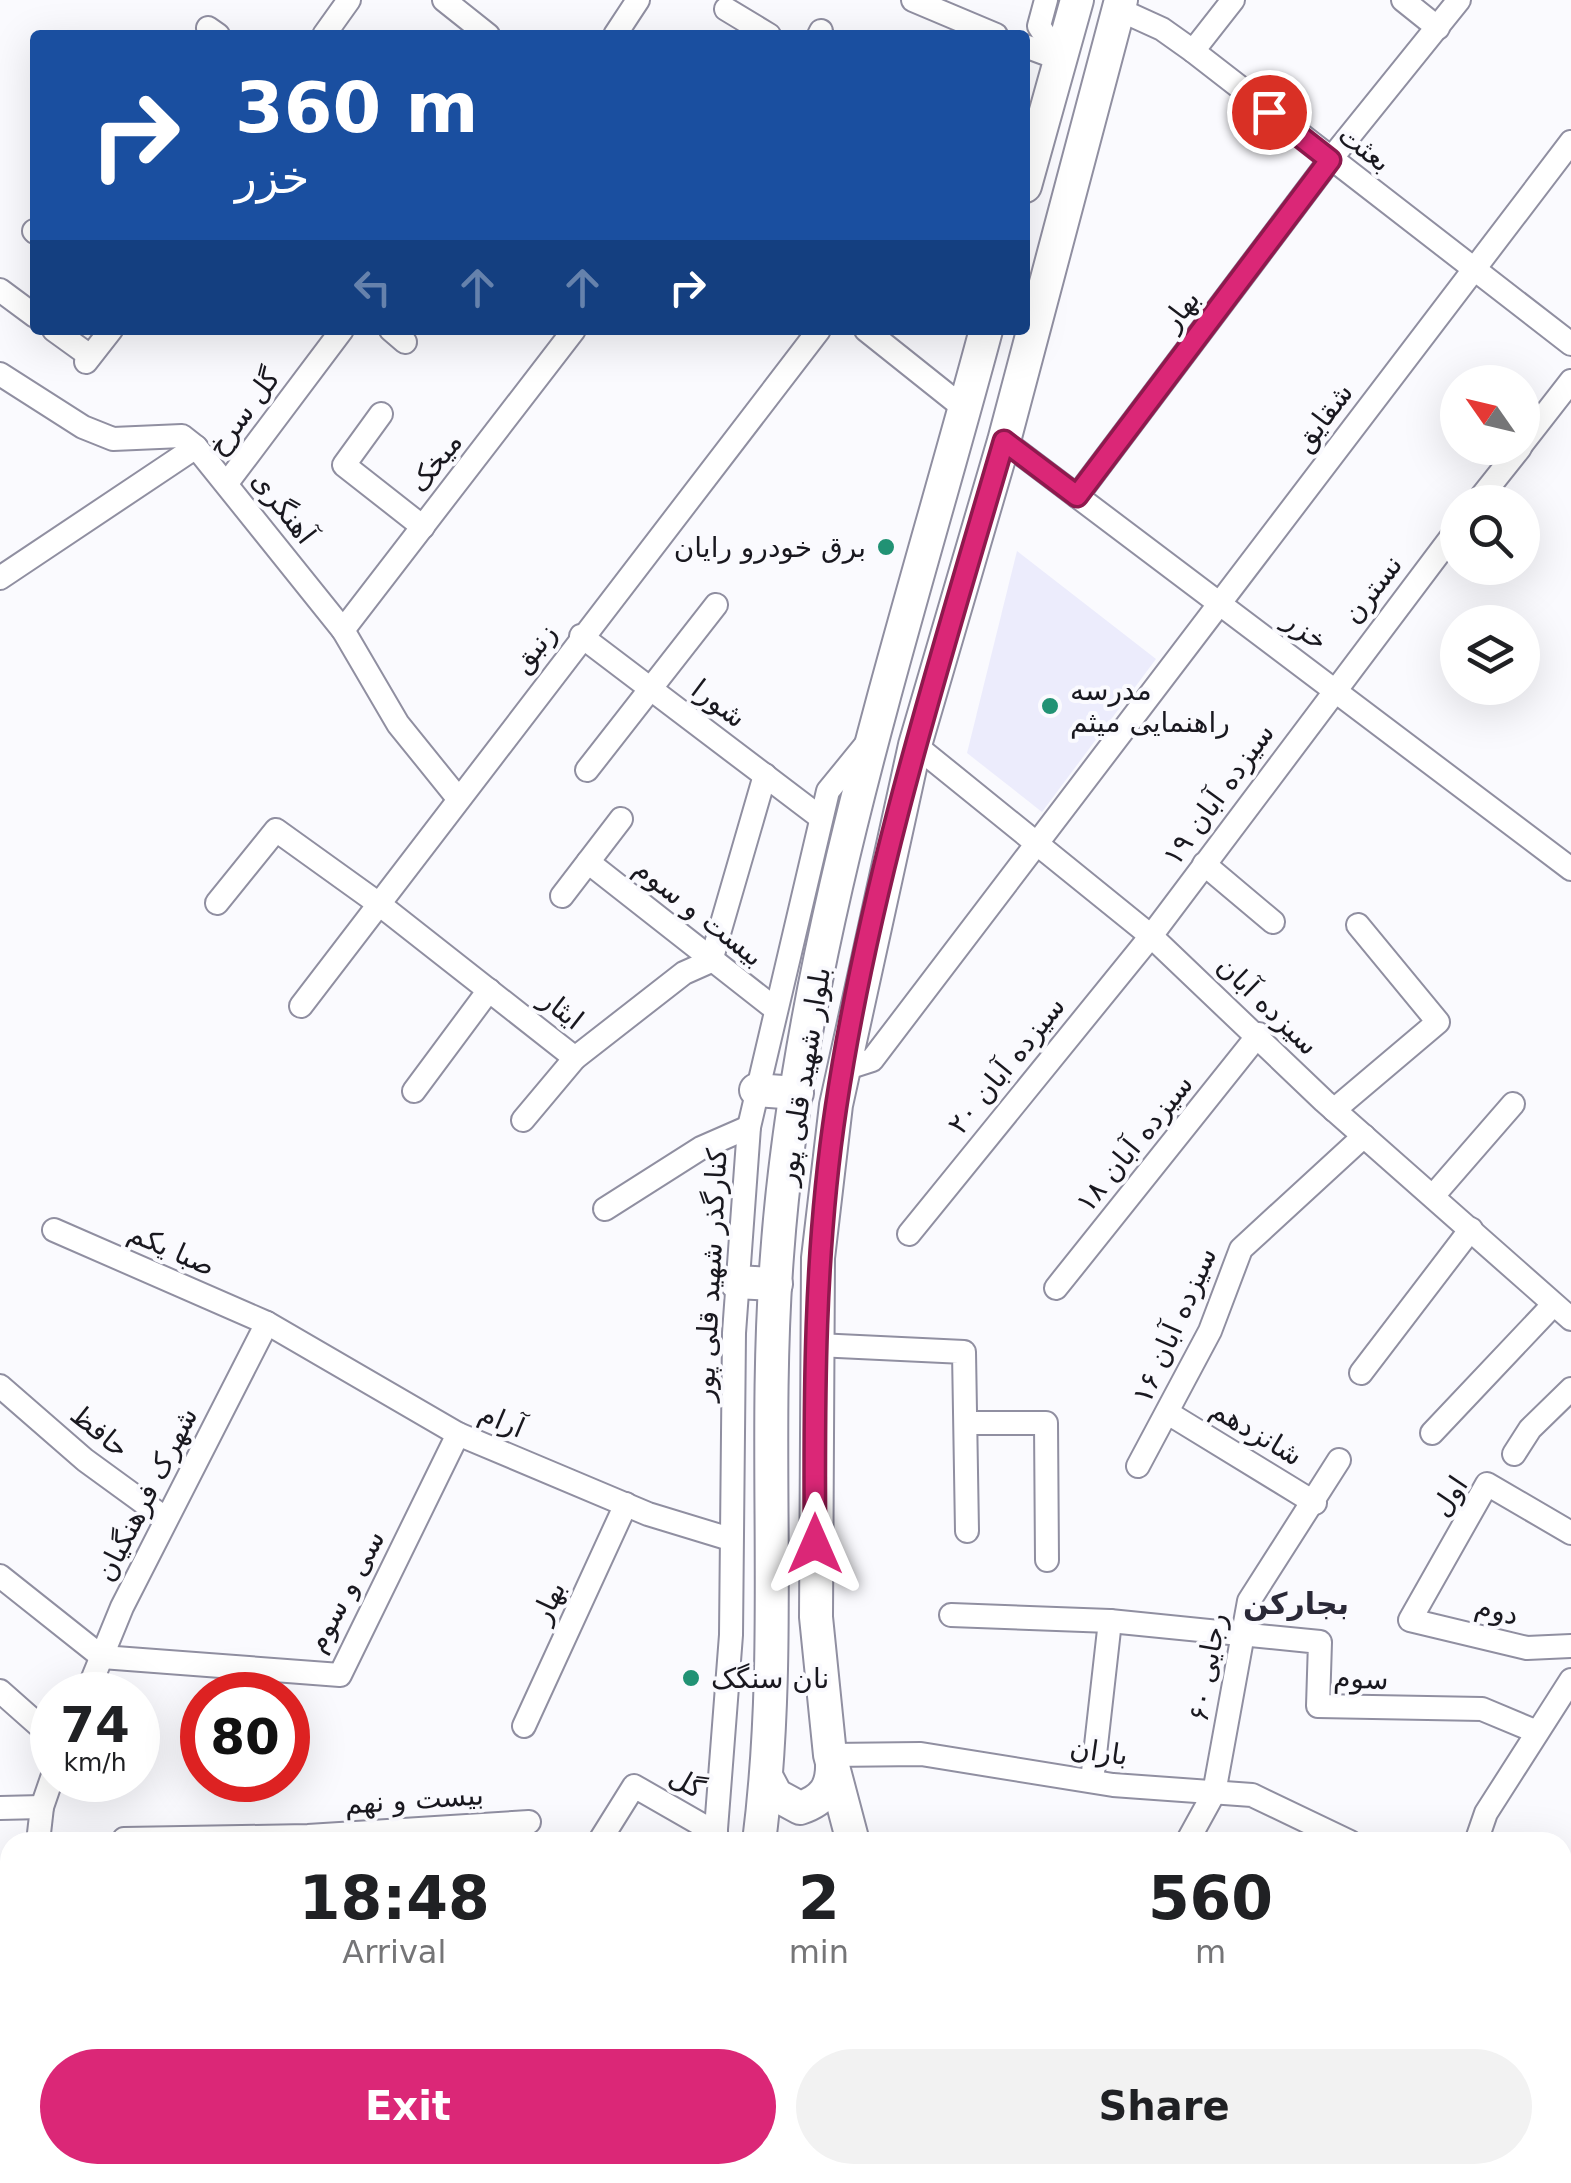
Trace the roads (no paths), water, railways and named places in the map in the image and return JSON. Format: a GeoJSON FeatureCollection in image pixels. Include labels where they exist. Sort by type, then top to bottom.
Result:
{"type":"FeatureCollection","features":[{"type":"Feature","properties":{"kind":"highway"},"geometry":{"type":"LineString","coordinates":[[1030,168],[1077,0]]}},
{"type":"Feature","properties":{"kind":"highway","name":"بلوار شهید قلی پور"},"geometry":{"type":"LineString","coordinates":[[850,1832],[831,1758],[816,1617],[818,1258],[844,1069],[915,745],[1004,441],[1119,4]]}},
{"type":"Feature","properties":{"kind":"highway","name":"بلوار شهید قلی پور"},"geometry":{"type":"LineString","coordinates":[[760,1832],[773,1716],[776,1284],[796,1093],[874,735],[985,335]]}},
{"type":"Feature","properties":{"kind":"highway"},"geometry":{"type":"LineString","coordinates":[[756,1090],[796,1093]]}},
{"type":"Feature","properties":{"kind":"highway"},"geometry":{"type":"LineString","coordinates":[[736,1282],[776,1284]]}},
{"type":"Feature","properties":{"kind":"highway"},"geometry":{"type":"LineString","coordinates":[[767,1778],[776,1795],[800,1808],[826,1792],[833,1778],[831,1758]]}},
{"type":"Feature","properties":{"kind":"street"},"geometry":{"type":"LineString","coordinates":[[328,30],[349,0]]}},
{"type":"Feature","properties":{"kind":"street"},"geometry":{"type":"LineString","coordinates":[[444,0],[482,30]]}},
{"type":"Feature","properties":{"kind":"street"},"geometry":{"type":"LineString","coordinates":[[619,30],[638,0]]}},
{"type":"Feature","properties":{"kind":"street"},"geometry":{"type":"LineString","coordinates":[[915,0],[984,30]]}},
{"type":"Feature","properties":{"kind":"street"},"geometry":{"type":"LineString","coordinates":[[1046,0],[1039,26],[1060,59]]}},
{"type":"Feature","properties":{"kind":"street"},"geometry":{"type":"LineString","coordinates":[[1193,51],[1233,0]]}},
{"type":"Feature","properties":{"kind":"street"},"geometry":{"type":"LineString","coordinates":[[1403,0],[1438,28]]}},
{"type":"Feature","properties":{"kind":"street","name":"بهار"},"geometry":{"type":"LineString","coordinates":[[1077,496],[1330,160],[1459,0]]}},
{"type":"Feature","properties":{"kind":"street","name":"بعثت"},"geometry":{"type":"LineString","coordinates":[[1119,4],[1193,51],[1571,344]]}},
{"type":"Feature","properties":{"kind":"street"},"geometry":{"type":"LineString","coordinates":[[726,9],[761,30]]}},
{"type":"Feature","properties":{"kind":"street"},"geometry":{"type":"LineString","coordinates":[[1030,48],[1060,59]]}},
{"type":"Feature","properties":{"kind":"street","name":"شقایق"},"geometry":{"type":"LineString","coordinates":[[844,1069],[872,1060],[1571,142]]}},
{"type":"Feature","properties":{"kind":"street"},"geometry":{"type":"LineString","coordinates":[[0,290],[30,312]]}},
{"type":"Feature","properties":{"kind":"street"},"geometry":{"type":"LineString","coordinates":[[60,335],[88,359],[107,335]]}},
{"type":"Feature","properties":{"kind":"street","name":"گل سرخ"},"geometry":{"type":"LineString","coordinates":[[227,483],[338,335]]}},
{"type":"Feature","properties":{"kind":"street","name":"میخک"},"geometry":{"type":"LineString","coordinates":[[343,630],[570,335]]}},
{"type":"Feature","properties":{"kind":"street","name":"زنبق"},"geometry":{"type":"LineString","coordinates":[[301,1006],[814,335]]}},
{"type":"Feature","properties":{"kind":"street"},"geometry":{"type":"LineString","coordinates":[[872,335],[965,409]]}},
{"type":"Feature","properties":{"kind":"street"},"geometry":{"type":"LineString","coordinates":[[0,374],[82,427],[113,439],[182,436],[196,448],[0,578]]}},
{"type":"Feature","properties":{"kind":"street"},"geometry":{"type":"LineString","coordinates":[[1540,421],[1571,381]]}},
{"type":"Feature","properties":{"kind":"street"},"geometry":{"type":"LineString","coordinates":[[381,414],[344,465],[423,527]]}},
{"type":"Feature","properties":{"kind":"street","name":"خزر"},"geometry":{"type":"LineString","coordinates":[[1004,441],[1571,869]]}},
{"type":"Feature","properties":{"kind":"street","name":"آهنگری"},"geometry":{"type":"LineString","coordinates":[[196,448],[343,630],[398,724],[457,798]]}},
{"type":"Feature","properties":{"kind":"street"},"geometry":{"type":"LineString","coordinates":[[1490,485],[1506,465]]}},
{"type":"Feature","properties":{"kind":"street","name":"نسترن"},"geometry":{"type":"LineString","coordinates":[[1334,688],[1440,551]]}},
{"type":"Feature","properties":{"kind":"street"},"geometry":{"type":"LineString","coordinates":[[588,770],[716,604]]}},
{"type":"Feature","properties":{"kind":"street","name":"شورا"},"geometry":{"type":"LineString","coordinates":[[582,636],[821,818]]}},
{"type":"Feature","properties":{"kind":"street","name":"سیزده آبان ۱۹"},"geometry":{"type":"LineString","coordinates":[[1151,936],[1334,688]]}},
{"type":"Feature","properties":{"kind":"street","name":"کنارگذر شهید قلی پور"},"geometry":{"type":"LineString","coordinates":[[715,1832],[731,1635],[736,1282],[749,1126],[828,791],[874,735]]}},
{"type":"Feature","properties":{"kind":"street","name":"سیزده آبان"},"geometry":{"type":"LineString","coordinates":[[915,745],[1151,936],[1259,1034],[1334,1110],[1472,1228],[1562,1312]]}},
{"type":"Feature","properties":{"kind":"street"},"geometry":{"type":"LineString","coordinates":[[711,962],[765,775]]}},
{"type":"Feature","properties":{"kind":"street"},"geometry":{"type":"LineString","coordinates":[[562,896],[622,819]]}},
{"type":"Feature","properties":{"kind":"street","name":"ایثار"},"geometry":{"type":"LineString","coordinates":[[217,903],[276,830],[380,904],[576,1058],[684,973],[711,962]]}},
{"type":"Feature","properties":{"kind":"street","name":"بیست و سوم"},"geometry":{"type":"LineString","coordinates":[[588,862],[774,1008]]}},
{"type":"Feature","properties":{"kind":"street"},"geometry":{"type":"LineString","coordinates":[[1204,864],[1272,922]]}},
{"type":"Feature","properties":{"kind":"street"},"geometry":{"type":"LineString","coordinates":[[1334,1110],[1438,1022],[1358,925]]}},
{"type":"Feature","properties":{"kind":"street","name":"سیزده آبان ۲۰"},"geometry":{"type":"LineString","coordinates":[[909,1234],[1151,936]]}},
{"type":"Feature","properties":{"kind":"street"},"geometry":{"type":"LineString","coordinates":[[414,1092],[488,990]]}},
{"type":"Feature","properties":{"kind":"street","name":"سیزده آبان ۱۸"},"geometry":{"type":"LineString","coordinates":[[1056,1288],[1259,1034]]}},
{"type":"Feature","properties":{"kind":"street"},"geometry":{"type":"LineString","coordinates":[[524,1120],[576,1058]]}},
{"type":"Feature","properties":{"kind":"street"},"geometry":{"type":"LineString","coordinates":[[1433,1196],[1513,1104]]}},
{"type":"Feature","properties":{"kind":"street"},"geometry":{"type":"LineString","coordinates":[[605,1209],[701,1148],[749,1126]]}},
{"type":"Feature","properties":{"kind":"street","name":"سیزده آبان ۱۶"},"geometry":{"type":"LineString","coordinates":[[1138,1466],[1210,1331],[1241,1249],[1364,1136]]}},
{"type":"Feature","properties":{"kind":"street"},"geometry":{"type":"LineString","coordinates":[[1360,1373],[1472,1228]]}},
{"type":"Feature","properties":{"kind":"street","name":"صبا یکم"},"geometry":{"type":"LineString","coordinates":[[54,1230],[267,1323]]}},
{"type":"Feature","properties":{"kind":"street"},"geometry":{"type":"LineString","coordinates":[[1432,1433],[1562,1312]]}},
{"type":"Feature","properties":{"kind":"street","name":"آرام"},"geometry":{"type":"LineString","coordinates":[[267,1323],[458,1434],[626,1504],[730,1539]]}},
{"type":"Feature","properties":{"kind":"street","name":"شهرک فرهنگیان"},"geometry":{"type":"LineString","coordinates":[[96,1672],[166,1519],[267,1323]]}},
{"type":"Feature","properties":{"kind":"street"},"geometry":{"type":"LineString","coordinates":[[817,1345],[964,1352],[967,1531]]}},
{"type":"Feature","properties":{"kind":"street","name":"حافظ"},"geometry":{"type":"LineString","coordinates":[[0,1386],[85,1460],[166,1519]]}},
{"type":"Feature","properties":{"kind":"street"},"geometry":{"type":"LineString","coordinates":[[1514,1454],[1530,1429],[1571,1389]]}},
{"type":"Feature","properties":{"kind":"street","name":"شانزدهم"},"geometry":{"type":"LineString","coordinates":[[1168,1413],[1315,1502]]}},
{"type":"Feature","properties":{"kind":"street"},"geometry":{"type":"LineString","coordinates":[[968,1423],[1046,1424],[1047,1560]]}},
{"type":"Feature","properties":{"kind":"street","name":"سی و سوم"},"geometry":{"type":"LineString","coordinates":[[102,1657],[340,1676],[458,1434]]}},
{"type":"Feature","properties":{"kind":"street","name":"رجایی ۶۰"},"geometry":{"type":"LineString","coordinates":[[1193,1832],[1214,1793],[1249,1601],[1339,1460]]}},
{"type":"Feature","properties":{"kind":"street","name":"اول"},"geometry":{"type":"LineString","coordinates":[[1410,1620],[1487,1484],[1571,1533]]}},
{"type":"Feature","properties":{"kind":"street","name":"بهار"},"geometry":{"type":"LineString","coordinates":[[524,1726],[626,1504]]}},
{"type":"Feature","properties":{"kind":"street"},"geometry":{"type":"LineString","coordinates":[[5,1587],[102,1657]]}},
{"type":"Feature","properties":{"kind":"street"},"geometry":{"type":"LineString","coordinates":[[951,1615],[1110,1621],[1245,1637]]}},
{"type":"Feature","properties":{"kind":"street","name":"دوم"},"geometry":{"type":"LineString","coordinates":[[1410,1620],[1527,1648],[1571,1646]]}},
{"type":"Feature","properties":{"kind":"street"},"geometry":{"type":"LineString","coordinates":[[1092,1782],[1110,1621]]}},
{"type":"Feature","properties":{"kind":"street","name":"سوم"},"geometry":{"type":"LineString","coordinates":[[1245,1637],[1320,1642],[1318,1706],[1482,1708],[1537,1732]]}},
{"type":"Feature","properties":{"kind":"street"},"geometry":{"type":"LineString","coordinates":[[1479,1832],[1486,1812],[1537,1732],[1564,1706],[1571,1680]]}},
{"type":"Feature","properties":{"kind":"street"},"geometry":{"type":"LineString","coordinates":[[0,1691],[30,1718]]}},
{"type":"Feature","properties":{"kind":"street","name":"باران"},"geometry":{"type":"LineString","coordinates":[[831,1758],[921,1754],[1092,1782],[1252,1796],[1321,1832]]}},
{"type":"Feature","properties":{"kind":"street","name":"گل"},"geometry":{"type":"LineString","coordinates":[[604,1832],[634,1786],[706,1832]]}},
{"type":"Feature","properties":{"kind":"street"},"geometry":{"type":"LineString","coordinates":[[39,1832],[44,1802]]}},
{"type":"Feature","properties":{"kind":"street"},"geometry":{"type":"LineString","coordinates":[[0,1808],[42,1807]]}},
{"type":"Feature","properties":{"kind":"street","name":"بیست و نهم"},"geometry":{"type":"LineString","coordinates":[[391,1832],[528,1822]]}},
{"type":"Feature","properties":{"kind":"place","name":"برق خودرو رایان"},"geometry":{"type":"Point","coordinates":[886,547]}},
{"type":"Feature","properties":{"kind":"place","name":"مدرسه راهنمایی میثم"},"geometry":{"type":"Point","coordinates":[1050,706]}},
{"type":"Feature","properties":{"kind":"place","name":"نان سنگک"},"geometry":{"type":"Point","coordinates":[691,1678]}},
{"type":"Feature","properties":{"kind":"district","name":"بجارکن"},"geometry":{"type":"Point","coordinates":[1296,1604]}}]}
